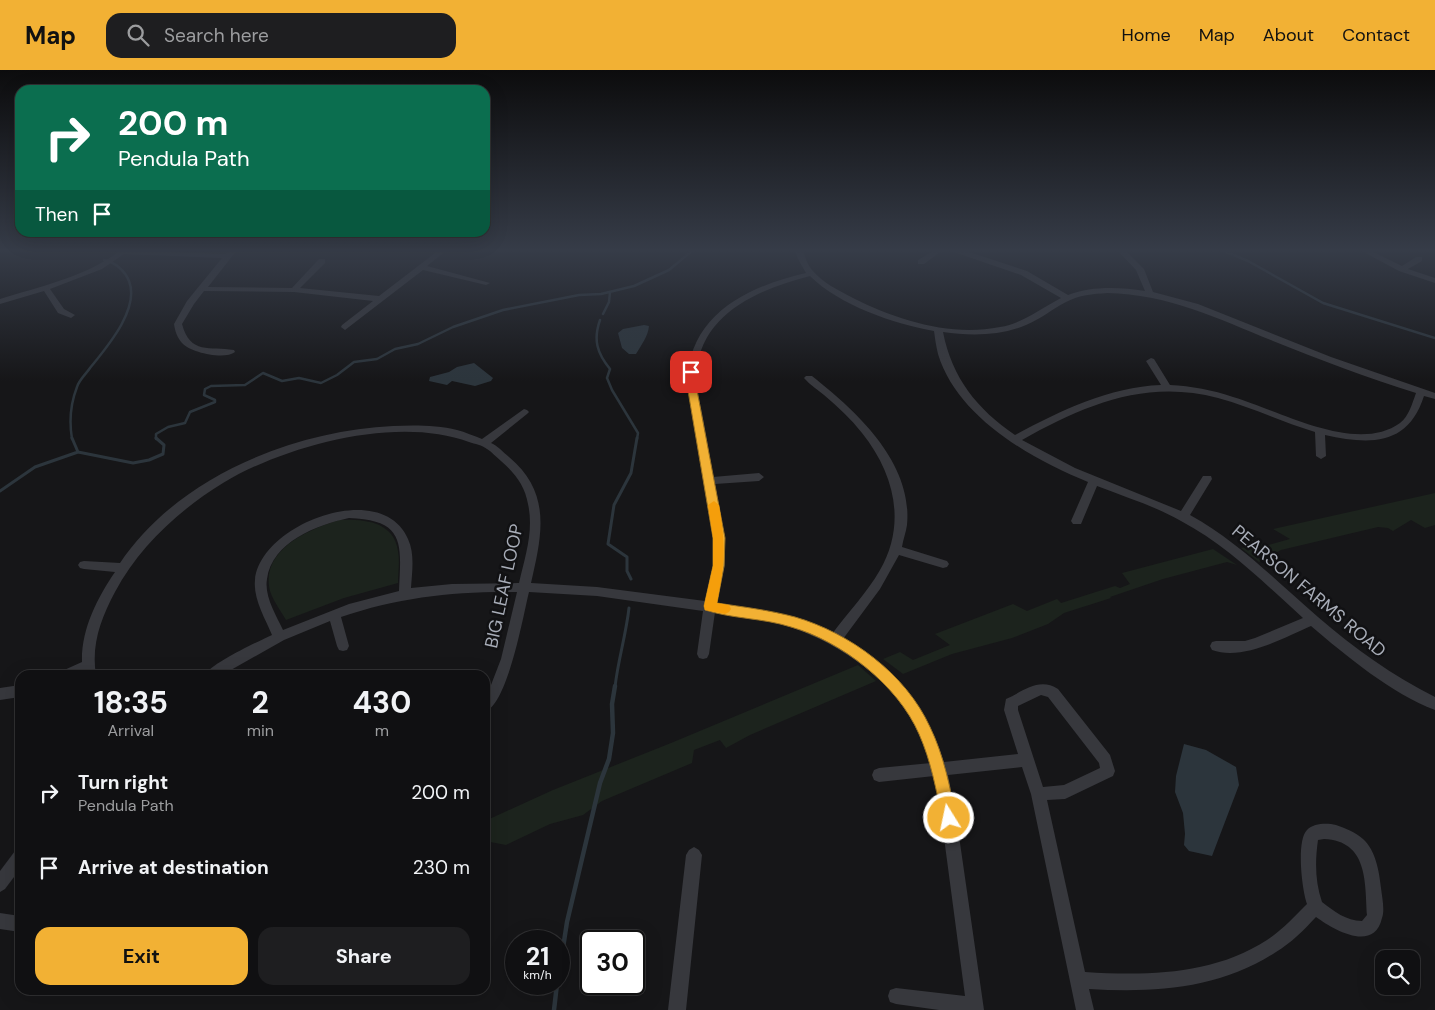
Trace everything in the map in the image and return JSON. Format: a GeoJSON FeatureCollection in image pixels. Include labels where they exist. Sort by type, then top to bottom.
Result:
{"type":"FeatureCollection","features":[{"type":"Feature","properties":{"kind":"street"},"geometry":{"type":"LineString","coordinates":[[0,302],[24,294]]}},
{"type":"Feature","properties":{"kind":"street"},"geometry":{"type":"LineString","coordinates":[[49,294],[61,311],[71,315]]}},
{"type":"Feature","properties":{"kind":"street"},"geometry":{"type":"LineString","coordinates":[[197,294],[181,317],[178,324],[179,331],[188,344],[196,350],[208,353],[230,352]]}},
{"type":"Feature","properties":{"kind":"street"},"geometry":{"type":"LineString","coordinates":[[338,294],[380,299]]}},
{"type":"Feature","properties":{"kind":"street"},"geometry":{"type":"LineString","coordinates":[[345,328],[387,294]]}},
{"type":"Feature","properties":{"kind":"street"},"geometry":{"type":"LineString","coordinates":[[703,654],[704,635],[719,566],[719,548],[718,526],[691,378],[696,350],[706,334],[740,300],[751,294]]}},
{"type":"Feature","properties":{"kind":"street"},"geometry":{"type":"LineString","coordinates":[[841,294],[874,311],[905,322],[938,329],[981,331],[1009,328],[1027,322],[1067,298],[1090,294]]}},
{"type":"Feature","properties":{"kind":"street"},"geometry":{"type":"LineString","coordinates":[[1060,294],[1067,298]]}},
{"type":"Feature","properties":{"kind":"street"},"geometry":{"type":"LineString","coordinates":[[1147,294],[1200,307],[1278,340],[1435,396]]}},
{"type":"Feature","properties":{"kind":"street","name":"PEARSON FARMS ROAD"},"geometry":{"type":"LineString","coordinates":[[938,329],[942,354],[956,382],[987,418],[1051,461],[1094,481],[1183,517],[1244,557],[1312,620],[1377,671],[1435,704]]}},
{"type":"Feature","properties":{"kind":"street"},"geometry":{"type":"LineString","coordinates":[[1151,361],[1167,388]]}},
{"type":"Feature","properties":{"kind":"street"},"geometry":{"type":"LineString","coordinates":[[808,378],[853,416],[886,461],[898,488],[900,502],[900,528],[896,550],[879,579],[835,640]]}},
{"type":"Feature","properties":{"kind":"street"},"geometry":{"type":"LineString","coordinates":[[1016,439],[1061,415],[1084,406],[1129,393],[1167,388],[1221,396],[1320,431],[1362,437],[1398,430],[1414,414],[1421,392]]}},
{"type":"Feature","properties":{"kind":"street"},"geometry":{"type":"LineString","coordinates":[[485,442],[524,412]]}},
{"type":"Feature","properties":{"kind":"street","name":"BIG LEAF LOOP"},"geometry":{"type":"LineString","coordinates":[[89,670],[91,638],[96,618],[123,568],[154,531],[198,494],[234,472],[291,448],[343,435],[403,428],[443,430],[485,442],[513,463],[528,484],[533,497],[536,527],[524,586],[503,674],[490,697]]}},
{"type":"Feature","properties":{"kind":"street"},"geometry":{"type":"LineString","coordinates":[[1320,431],[1321,456]]}},
{"type":"Feature","properties":{"kind":"street"},"geometry":{"type":"LineString","coordinates":[[709,481],[759,477]]}},
{"type":"Feature","properties":{"kind":"street"},"geometry":{"type":"LineString","coordinates":[[1183,517],[1207,479]]}},
{"type":"Feature","properties":{"kind":"street"},"geometry":{"type":"LineString","coordinates":[[1077,521],[1094,481]]}},
{"type":"Feature","properties":{"kind":"street"},"geometry":{"type":"LineString","coordinates":[[279,636],[263,595],[261,578],[263,569],[274,552],[289,537],[322,519],[342,515],[370,515],[390,523],[397,529],[402,535],[406,550],[405,594]]}},
{"type":"Feature","properties":{"kind":"street"},"geometry":{"type":"LineString","coordinates":[[896,550],[943,564]]}},
{"type":"Feature","properties":{"kind":"street"},"geometry":{"type":"LineString","coordinates":[[84,565],[123,568]]}},
{"type":"Feature","properties":{"kind":"street"},"geometry":{"type":"LineString","coordinates":[[220,670],[279,636],[334,614],[405,594],[458,588],[524,586],[581,589],[710,606],[779,618],[809,627],[835,640],[873,665],[899,690],[924,729],[938,767],[949,818],[975,1008],[896,996]]}},
{"type":"Feature","properties":{"kind":"street"},"geometry":{"type":"LineString","coordinates":[[334,614],[343,646]]}},
{"type":"Feature","properties":{"kind":"street"},"geometry":{"type":"LineString","coordinates":[[1216,646],[1245,646],[1257,643],[1312,620]]}},
{"type":"Feature","properties":{"kind":"street"},"geometry":{"type":"LineString","coordinates":[[1038,794],[1065,792],[1108,771],[1108,766],[1053,692],[1047,688],[1040,689],[1011,703],[1013,718],[1038,794],[1085,1010]]}},
{"type":"Feature","properties":{"kind":"street"},"geometry":{"type":"LineString","coordinates":[[0,694],[15,692]]}},
{"type":"Feature","properties":{"kind":"street"},"geometry":{"type":"LineString","coordinates":[[879,775],[938,767],[1028,760]]}},
{"type":"Feature","properties":{"kind":"street"},"geometry":{"type":"LineString","coordinates":[[1320,831],[1339,834],[1351,839],[1368,858],[1371,867],[1375,917],[1373,924],[1365,928],[1342,925],[1329,918],[1316,907],[1310,888],[1308,861],[1311,836],[1320,831]]}},
{"type":"Feature","properties":{"kind":"street"},"geometry":{"type":"LineString","coordinates":[[677,1010],[694,855]]}},
{"type":"Feature","properties":{"kind":"street"},"geometry":{"type":"LineString","coordinates":[[0,884],[15,863]]}},
{"type":"Feature","properties":{"kind":"street"},"geometry":{"type":"LineString","coordinates":[[1078,980],[1150,983],[1190,978],[1222,970],[1270,947],[1316,907]]}},
{"type":"Feature","properties":{"kind":"street"},"geometry":{"type":"LineString","coordinates":[[0,921],[15,923]]}},
{"type":"Feature","properties":{"kind":"shaded area"},"geometry":{"type":"Polygon","coordinates":[[[644,325],[649,326],[644,341],[636,354],[629,354],[622,348],[618,333],[623,329],[644,325]]]}},
{"type":"Feature","properties":{"kind":"shaded area"},"geometry":{"type":"Polygon","coordinates":[[[474,363],[493,378],[491,381],[475,386],[452,381],[447,385],[429,381],[430,377],[474,363]]]}},
{"type":"Feature","properties":{"kind":"shaded area"},"geometry":{"type":"Polygon","coordinates":[[[1435,493],[1435,525],[1425,528],[1411,520],[1393,531],[1388,528],[1378,527],[1281,550],[1259,562],[1241,548],[1253,546],[1247,538],[1265,546],[1290,539],[1273,529],[1435,493]]]}},
{"type":"Feature","properties":{"kind":"shaded area"},"geometry":{"type":"Polygon","coordinates":[[[339,520],[367,521],[384,528],[390,533],[398,551],[398,583],[344,598],[286,620],[269,586],[269,573],[274,561],[291,542],[315,529],[339,520]]]}},
{"type":"Feature","properties":{"kind":"shaded area"},"geometry":{"type":"Polygon","coordinates":[[[1213,549],[1237,565],[1227,562],[1163,579],[1064,613],[1048,624],[1012,638],[952,654],[903,674],[883,659],[900,652],[913,660],[950,645],[935,634],[1013,604],[1027,611],[1057,599],[1061,603],[1115,586],[1120,588],[1130,584],[1122,573],[1213,549]]]}},
{"type":"Feature","properties":{"kind":"shaded area"},"geometry":{"type":"Polygon","coordinates":[[[858,665],[876,681],[750,735],[726,748],[720,740],[694,750],[692,763],[602,801],[583,815],[550,824],[506,845],[490,842],[490,819],[553,790],[858,665]]]}},
{"type":"Feature","properties":{"kind":"shaded area"},"geometry":{"type":"Polygon","coordinates":[[[1184,744],[1206,750],[1236,767],[1239,785],[1212,856],[1189,851],[1184,845],[1183,813],[1175,792],[1176,776],[1184,744]]]}},
{"type":"Feature","properties":{"kind":"waterway"},"geometry":{"type":"LineString","coordinates":[[72,439],[71,413],[78,384],[113,339],[126,315],[131,294]]}},
{"type":"Feature","properties":{"kind":"waterway"},"geometry":{"type":"LineString","coordinates":[[156,438],[156,434],[168,427],[185,423],[190,412],[215,402],[215,400],[204,395],[205,389],[211,386],[245,385],[263,373],[282,381],[299,378],[321,383],[337,375],[354,362],[377,359],[395,349],[418,344],[453,327],[503,310],[579,295],[602,294]]}},
{"type":"Feature","properties":{"kind":"waterway"},"geometry":{"type":"LineString","coordinates":[[603,314],[609,302],[610,294]]}},
{"type":"Feature","properties":{"kind":"waterway"},"geometry":{"type":"LineString","coordinates":[[1307,294],[1323,303],[1435,338]]}},
{"type":"Feature","properties":{"kind":"waterway"},"geometry":{"type":"LineString","coordinates":[[600,320],[597,340],[599,352],[610,369],[607,378],[612,390],[638,433],[637,439]]}},
{"type":"Feature","properties":{"kind":"waterway"},"geometry":{"type":"LineString","coordinates":[[72,438],[78,452]]}},
{"type":"Feature","properties":{"kind":"waterway"},"geometry":{"type":"LineString","coordinates":[[78,452],[133,463],[149,460],[163,454],[164,445],[156,438]]}},
{"type":"Feature","properties":{"kind":"waterway"},"geometry":{"type":"LineString","coordinates":[[631,579],[627,571],[627,557],[608,544],[614,505],[631,473],[637,438]]}},
{"type":"Feature","properties":{"kind":"waterway"},"geometry":{"type":"LineString","coordinates":[[0,491],[35,467],[78,452]]}},
{"type":"Feature","properties":{"kind":"waterway"},"geometry":{"type":"LineString","coordinates":[[615,687],[629,608]]}},
{"type":"Feature","properties":{"kind":"waterway"},"geometry":{"type":"LineString","coordinates":[[566,930],[600,783],[609,759],[613,733],[612,704],[615,686]]}},
{"type":"Feature","properties":{"kind":"waterway"},"geometry":{"type":"LineString","coordinates":[[554,1010],[556,995]]}},
{"type":"Feature","properties":{"kind":"slow traffic"},"geometry":{"type":"LineString","coordinates":[[714,505],[719,538],[719,566],[710,606],[725,609]]}},
{"type":"Feature","properties":{"kind":"route"},"geometry":{"type":"LineString","coordinates":[[691,372],[719,538],[719,566],[710,606],[779,618],[809,627],[835,640],[873,665],[899,690],[924,729],[933,749],[949,818]]}}]}
